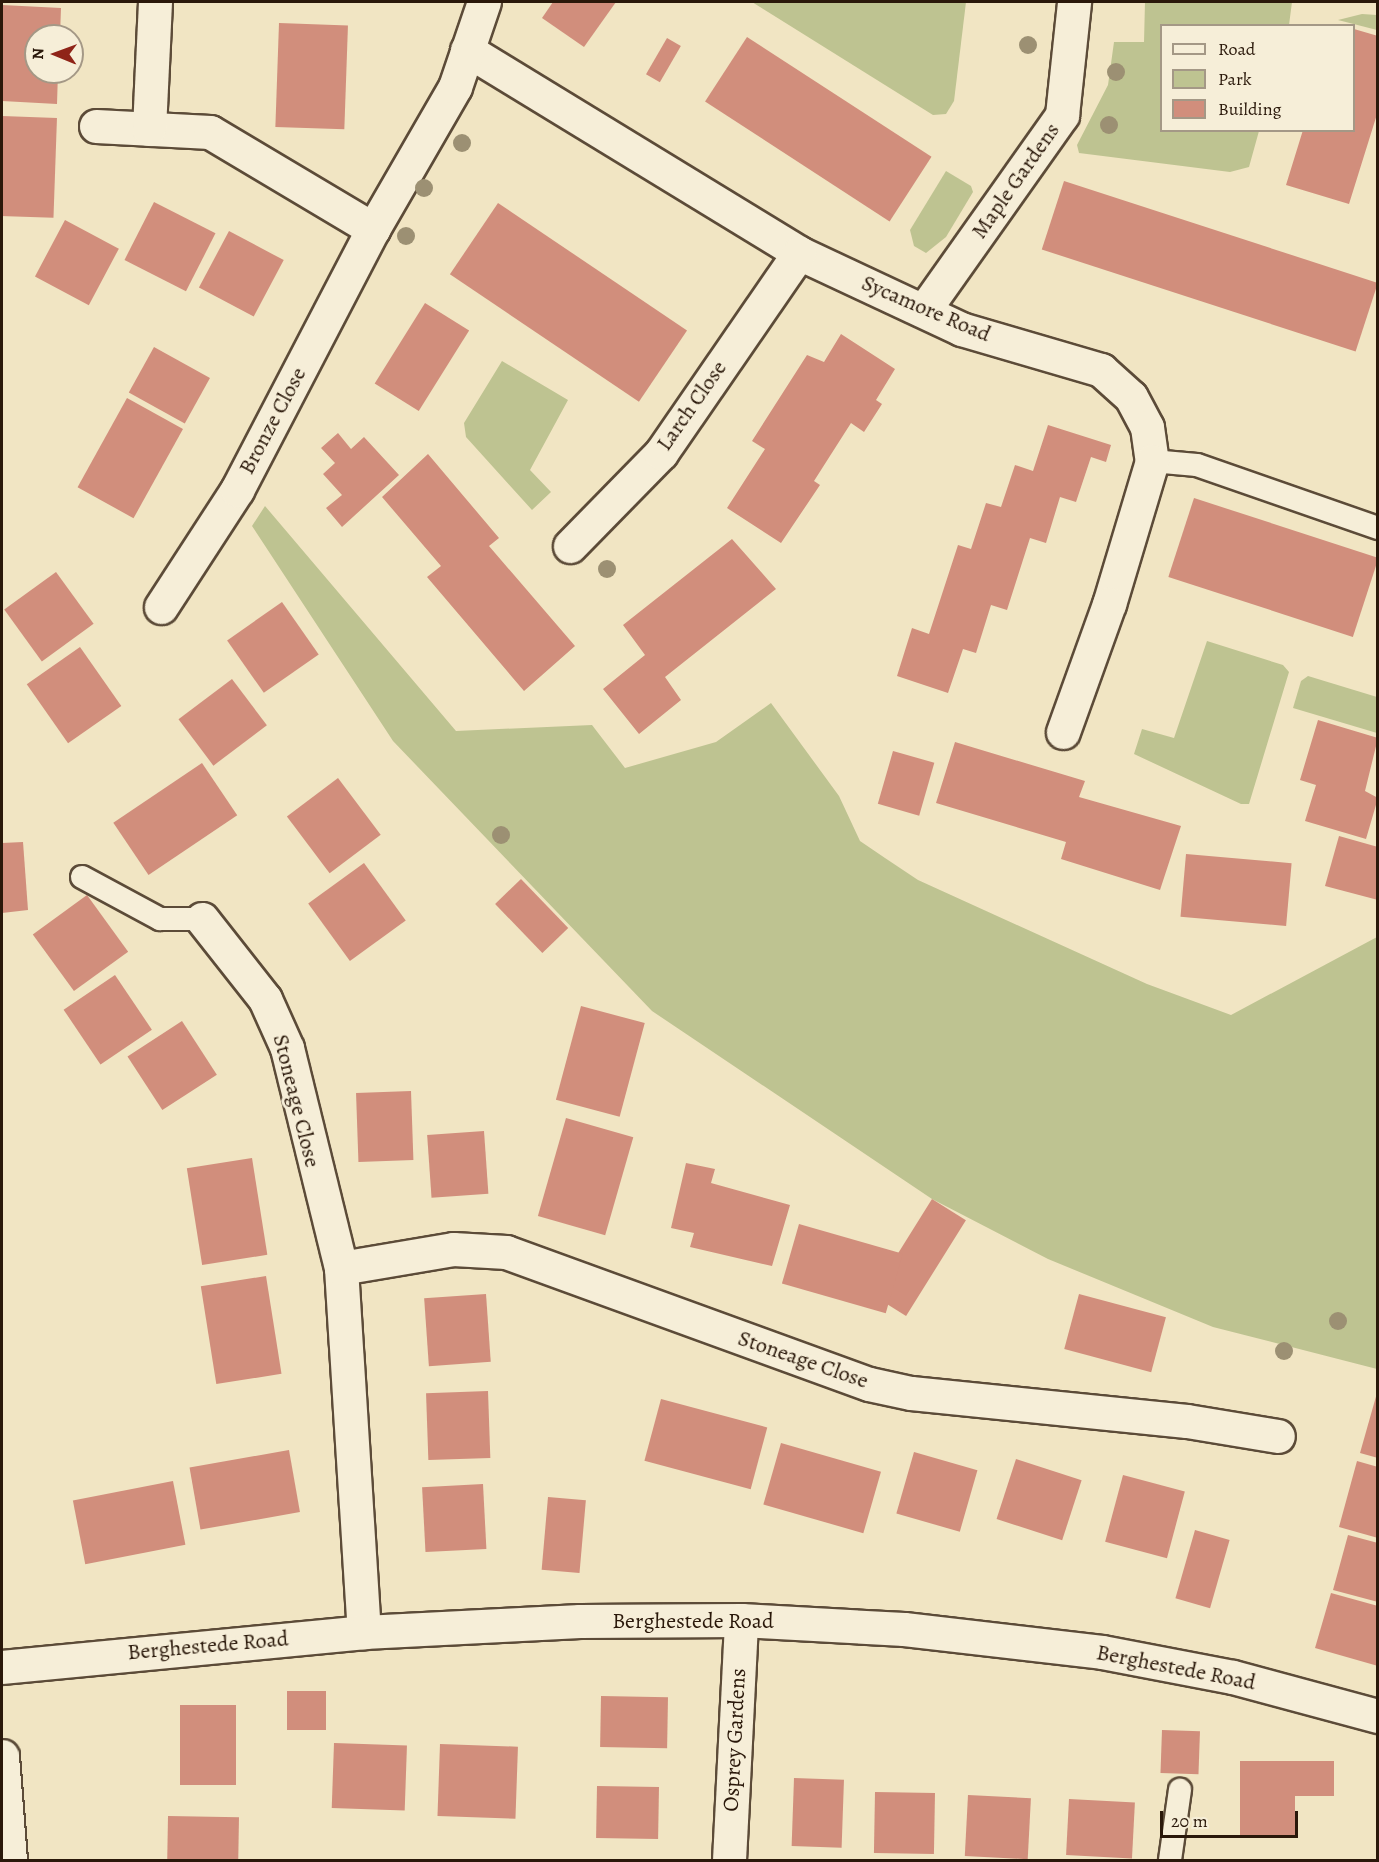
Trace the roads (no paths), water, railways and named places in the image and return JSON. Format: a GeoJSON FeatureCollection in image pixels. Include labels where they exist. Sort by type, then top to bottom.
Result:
{"type":"FeatureCollection","features":[{"type":"Feature","properties":{"kind":"street"},"geometry":{"type":"LineString","coordinates":[[149,129],[155,2]]}},
{"type":"Feature","properties":{"kind":"street"},"geometry":{"type":"LineString","coordinates":[[467,50],[484,2]]}},
{"type":"Feature","properties":{"kind":"street","name":"Maple Gardens"},"geometry":{"type":"LineString","coordinates":[[924,310],[1062,115],[1074,2]]}},
{"type":"Feature","properties":{"kind":"street","name":"Bronze Close"},"geometry":{"type":"LineString","coordinates":[[161,607],[237,490],[373,229],[454,87],[467,50]]}},
{"type":"Feature","properties":{"kind":"street","name":"Sycamore Road"},"geometry":{"type":"LineString","coordinates":[[467,50],[798,253],[961,329],[1101,370],[1131,397],[1147,427],[1152,461],[1109,604],[1063,732]]}},
{"type":"Feature","properties":{"kind":"street"},"geometry":{"type":"LineString","coordinates":[[96,126],[210,132],[373,229]]}},
{"type":"Feature","properties":{"kind":"street","name":"Larch Close"},"geometry":{"type":"LineString","coordinates":[[570,546],[661,453],[798,253]]}},
{"type":"Feature","properties":{"kind":"street","name":"Stoneage Close"},"geometry":{"type":"LineString","coordinates":[[202,919],[265,999],[287,1048],[341,1268],[364,1632]]}},
{"type":"Feature","properties":{"kind":"street","name":"Stoneage Close"},"geometry":{"type":"LineString","coordinates":[[341,1268],[453,1250],[506,1252],[869,1384],[911,1393],[1187,1421],[1278,1436]]}},
{"type":"Feature","properties":{"kind":"street","name":"Berghestede Road"},"geometry":{"type":"LineString","coordinates":[[2,1667],[364,1632],[580,1621],[741,1620],[904,1629],[1102,1652],[1233,1677],[1377,1716]]}},
{"type":"Feature","properties":{"kind":"street","name":"Osprey Gardens"},"geometry":{"type":"LineString","coordinates":[[729,1860],[741,1620]]}},
{"type":"Feature","properties":{"kind":"street"},"geometry":{"type":"LineString","coordinates":[[2,1756],[10,1860]]}},
{"type":"Feature","properties":{"kind":"lane"},"geometry":{"type":"LineString","coordinates":[[1152,461],[1197,465],[1377,528]]}},
{"type":"Feature","properties":{"kind":"lane"},"geometry":{"type":"LineString","coordinates":[[82,878],[160,920],[202,919]]}},
{"type":"Feature","properties":{"kind":"lane"},"geometry":{"type":"LineString","coordinates":[[1170,1860],[1180,1790]]}}]}
